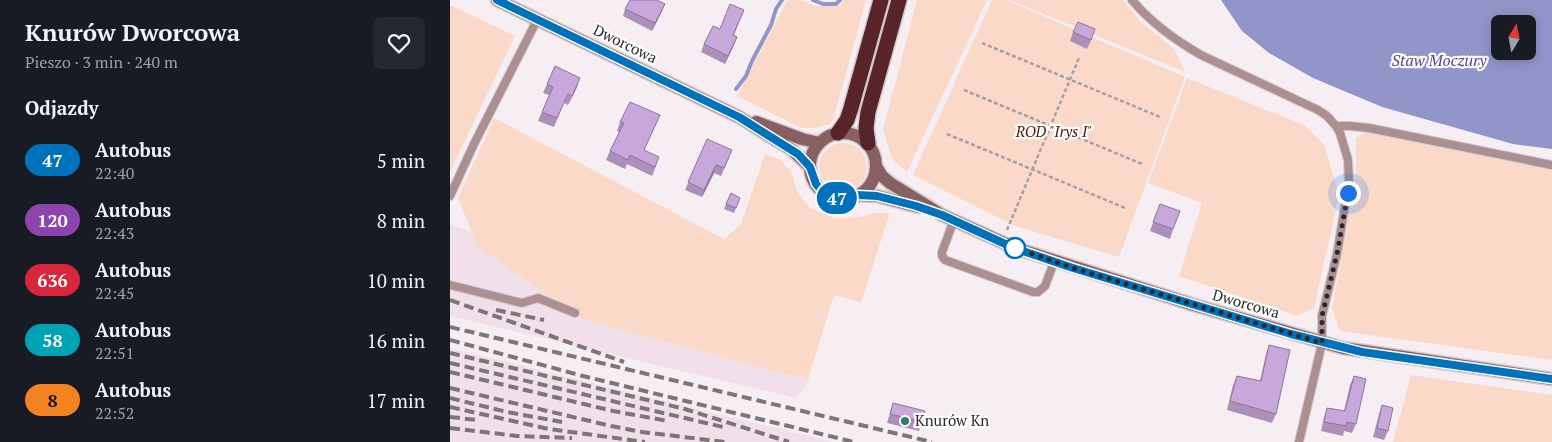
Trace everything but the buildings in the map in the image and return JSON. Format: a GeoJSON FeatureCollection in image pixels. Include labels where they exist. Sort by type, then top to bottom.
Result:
{"type":"FeatureCollection","features":[{"type":"Feature","properties":{"kind":"highway"},"geometry":{"type":"LineString","coordinates":[[838,133],[847,120],[851,108],[881,0]]}},
{"type":"Feature","properties":{"kind":"highway"},"geometry":{"type":"LineString","coordinates":[[868,143],[866,128],[868,112],[899,0]]}},
{"type":"Feature","properties":{"kind":"main road","name":"Dworcowa"},"geometry":{"type":"LineString","coordinates":[[504,1],[537,20],[739,117],[792,150],[810,167]]}},
{"type":"Feature","properties":{"kind":"main road","name":"Dworcowa"},"geometry":{"type":"LineString","coordinates":[[739,117],[802,139],[820,143]]}},
{"type":"Feature","properties":{"kind":"main road"},"geometry":{"type":"LineString","coordinates":[[838,133],[854,134],[868,143],[876,158],[872,182],[866,190],[858,195],[840,198],[822,191],[816,184],[810,167],[812,157],[820,143],[831,135],[838,133]]}},
{"type":"Feature","properties":{"kind":"main road","name":"Dworcowa"},"geometry":{"type":"LineString","coordinates":[[876,166],[882,176],[890,183],[948,218]]}},
{"type":"Feature","properties":{"kind":"main road","name":"Dworcowa"},"geometry":{"type":"LineString","coordinates":[[858,195],[877,196],[894,200],[948,218],[1001,242],[1054,262],[1322,343],[1362,352],[1552,379]]}},
{"type":"Feature","properties":{"kind":"lane"},"geometry":{"type":"LineString","coordinates":[[1132,0],[1153,22],[1201,55],[1327,116],[1336,126],[1345,146],[1349,182],[1337,254],[1322,316],[1322,343],[1299,442]]}},
{"type":"Feature","properties":{"kind":"lane"},"geometry":{"type":"LineString","coordinates":[[450,196],[474,144],[537,20]]}},
{"type":"Feature","properties":{"kind":"lane"},"geometry":{"type":"LineString","coordinates":[[1336,126],[1369,128],[1552,165]]}},
{"type":"Feature","properties":{"kind":"lane"},"geometry":{"type":"LineString","coordinates":[[948,218],[942,252],[945,260],[1033,292],[1038,292],[1045,286],[1054,262]]}},
{"type":"Feature","properties":{"kind":"lane"},"geometry":{"type":"LineString","coordinates":[[450,285],[522,303],[538,298],[575,313]]}},
{"type":"Feature","properties":{"kind":"path"},"geometry":{"type":"LineString","coordinates":[[982,44],[1160,117]]}},
{"type":"Feature","properties":{"kind":"path"},"geometry":{"type":"LineString","coordinates":[[1001,242],[1079,58]]}},
{"type":"Feature","properties":{"kind":"path"},"geometry":{"type":"LineString","coordinates":[[964,90],[1142,164]]}},
{"type":"Feature","properties":{"kind":"path"},"geometry":{"type":"LineString","coordinates":[[947,134],[1125,208]]}},
{"type":"Feature","properties":{"kind":"shaded area"},"geometry":{"type":"Polygon","coordinates":[[[450,225],[472,232],[478,247],[583,320],[808,380],[806,386],[796,398],[450,316],[450,225]]]}},
{"type":"Feature","properties":{"kind":"shaded area"},"geometry":{"type":"Polygon","coordinates":[[[450,348],[613,388],[833,442],[450,442],[450,348]]]}},
{"type":"Feature","properties":{"kind":"green space"},"geometry":{"type":"Polygon","coordinates":[[[800,0],[816,6],[841,6],[843,0],[866,0],[834,117],[830,124],[814,128],[801,128],[737,96],[787,1],[800,0]]]}},
{"type":"Feature","properties":{"kind":"green space"},"geometry":{"type":"Polygon","coordinates":[[[917,0],[987,0],[907,172],[892,159],[883,130],[917,0]]]}},
{"type":"Feature","properties":{"kind":"green space","name":"ROD \"Irys I\""},"geometry":{"type":"Polygon","coordinates":[[[992,0],[1006,0],[1185,77],[1119,257],[1015,226],[913,175],[992,0]]]}},
{"type":"Feature","properties":{"kind":"green space"},"geometry":{"type":"Polygon","coordinates":[[[1009,0],[1123,0],[1140,21],[1174,49],[1185,72],[1009,0]]]}},
{"type":"Feature","properties":{"kind":"green space"},"geometry":{"type":"Polygon","coordinates":[[[450,5],[515,36],[450,172],[450,5]]]}},
{"type":"Feature","properties":{"kind":"green space"},"geometry":{"type":"Polygon","coordinates":[[[1187,78],[1304,125],[1324,144],[1339,195],[1314,308],[1297,316],[1179,276],[1202,203],[1148,183],[1187,78]]]}},
{"type":"Feature","properties":{"kind":"green space"},"geometry":{"type":"Polygon","coordinates":[[[494,118],[724,239],[741,224],[765,154],[779,159],[791,171],[797,191],[810,208],[836,219],[860,217],[876,213],[890,213],[861,302],[834,295],[808,380],[583,320],[478,247],[458,198],[494,118]]]}},
{"type":"Feature","properties":{"kind":"green space"},"geometry":{"type":"Polygon","coordinates":[[[1367,132],[1552,169],[1552,360],[1340,331],[1332,309],[1356,175],[1356,138],[1367,132]]]}},
{"type":"Feature","properties":{"kind":"green space"},"geometry":{"type":"Polygon","coordinates":[[[843,143],[852,145],[860,150],[865,158],[867,167],[865,176],[860,184],[852,189],[843,191],[834,189],[826,184],[821,176],[819,167],[821,158],[826,150],[834,145],[843,143]]]}},
{"type":"Feature","properties":{"kind":"green space"},"geometry":{"type":"Polygon","coordinates":[[[1411,375],[1552,395],[1552,442],[1393,442],[1411,375]]]}},
{"type":"Feature","properties":{"kind":"water","name":"Staw Moczury"},"geometry":{"type":"Polygon","coordinates":[[[1221,0],[1552,0],[1552,149],[1513,144],[1382,107],[1313,78],[1269,53],[1242,31],[1221,0]]]}},
{"type":"Feature","properties":{"kind":"waterway"},"geometry":{"type":"LineString","coordinates":[[736,89],[746,76],[771,25],[776,9],[782,0]]}},
{"type":"Feature","properties":{"kind":"waterway"},"geometry":{"type":"LineString","coordinates":[[813,0],[823,4],[836,4],[840,0]]}},
{"type":"Feature","properties":{"kind":"railway"},"geometry":{"type":"LineString","coordinates":[[450,300],[624,362]]}},
{"type":"Feature","properties":{"kind":"railway"},"geometry":{"type":"LineString","coordinates":[[496,310],[544,320]]}},
{"type":"Feature","properties":{"kind":"railway"},"geometry":{"type":"LineString","coordinates":[[450,327],[932,442]]}},
{"type":"Feature","properties":{"kind":"railway"},"geometry":{"type":"LineString","coordinates":[[450,340],[583,376],[854,442]]}},
{"type":"Feature","properties":{"kind":"railway"},"geometry":{"type":"LineString","coordinates":[[450,353],[685,409],[789,442]]}},
{"type":"Feature","properties":{"kind":"railway"},"geometry":{"type":"LineString","coordinates":[[450,363],[723,427]]}},
{"type":"Feature","properties":{"kind":"railway"},"geometry":{"type":"LineString","coordinates":[[450,372],[613,411],[668,421]]}},
{"type":"Feature","properties":{"kind":"railway"},"geometry":{"type":"LineString","coordinates":[[450,388],[611,426],[642,432],[725,442]]}},
{"type":"Feature","properties":{"kind":"railway"},"geometry":{"type":"LineString","coordinates":[[450,398],[507,412],[562,422]]}},
{"type":"Feature","properties":{"kind":"railway"},"geometry":{"type":"LineString","coordinates":[[450,407],[549,429],[645,442]]}},
{"type":"Feature","properties":{"kind":"railway"},"geometry":{"type":"LineString","coordinates":[[450,417],[477,420]]}},
{"type":"Feature","properties":{"kind":"railway"},"geometry":{"type":"LineString","coordinates":[[450,428],[517,436],[572,438]]}},
{"type":"Feature","properties":{"kind":"bus line","name":"47"},"geometry":{"type":"LineString","coordinates":[[497,0],[739,117],[798,154],[810,167],[816,184],[822,191],[831,196],[849,198],[858,195],[870,195],[916,206],[942,215],[1014,248],[1054,262],[1332,346],[1552,379]]}},
{"type":"Feature","properties":{"kind":"place","name":"Knurów Kn"},"geometry":{"type":"Point","coordinates":[905,421]}},
{"type":"Feature","properties":{"kind":"route"},"geometry":{"type":"LineString","coordinates":[[1015,248],[1073,268],[1322,343],[1322,316],[1337,254],[1348,193]]}}]}
